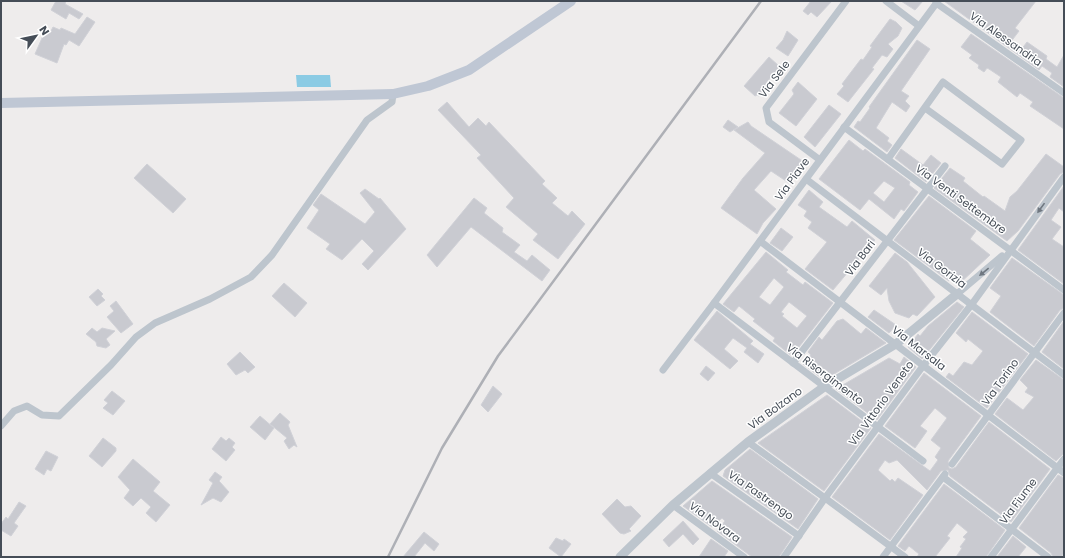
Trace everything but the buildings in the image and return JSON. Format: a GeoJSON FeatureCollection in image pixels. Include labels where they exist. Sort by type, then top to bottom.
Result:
{"type":"FeatureCollection","features":[{"type":"Feature","properties":{"kind":"main road"},"geometry":{"type":"LineString","coordinates":[[1,103],[393,94],[428,86],[469,70],[571,1]]}},
{"type":"Feature","properties":{"kind":"street","name":"Via Sele"},"geometry":{"type":"LineString","coordinates":[[820,160],[769,122],[766,108],[846,1]]}},
{"type":"Feature","properties":{"kind":"street"},"geometry":{"type":"LineString","coordinates":[[886,1],[919,26]]}},
{"type":"Feature","properties":{"kind":"street","name":"Via Piave"},"geometry":{"type":"LineString","coordinates":[[662,370],[760,242],[937,2]]}},
{"type":"Feature","properties":{"kind":"street","name":"Via Alessandria"},"geometry":{"type":"LineString","coordinates":[[937,2],[1064,93]]}},
{"type":"Feature","properties":{"kind":"street"},"geometry":{"type":"LineString","coordinates":[[888,159],[943,82],[1021,140],[1002,164],[925,108]]}},
{"type":"Feature","properties":{"kind":"street"},"geometry":{"type":"LineString","coordinates":[[1,426],[14,411],[27,406],[42,414],[59,416],[111,365],[136,337],[155,324],[210,299],[251,277],[272,255],[367,120],[392,102],[393,94]]}},
{"type":"Feature","properties":{"kind":"street","name":"Via Venti Settembre"},"geometry":{"type":"LineString","coordinates":[[844,127],[1064,290]]}},
{"type":"Feature","properties":{"kind":"street","name":"Via Bari"},"geometry":{"type":"LineString","coordinates":[[793,363],[945,166]]}},
{"type":"Feature","properties":{"kind":"street"},"geometry":{"type":"LineString","coordinates":[[957,294],[1010,250],[1064,177]]}},
{"type":"Feature","properties":{"kind":"street","name":"Via Gorizia"},"geometry":{"type":"LineString","coordinates":[[806,179],[1064,375]]}},
{"type":"Feature","properties":{"kind":"street","name":"Via Marsala"},"geometry":{"type":"LineString","coordinates":[[760,242],[1064,472]]}},
{"type":"Feature","properties":{"kind":"street","name":"Via Vittorio Veneto"},"geometry":{"type":"LineString","coordinates":[[784,557],[877,427],[972,304],[1010,250]]}},
{"type":"Feature","properties":{"kind":"street","name":"Via Bolzano"},"geometry":{"type":"LineString","coordinates":[[620,557],[673,505],[748,442],[824,387],[896,344],[957,294]]}},
{"type":"Feature","properties":{"kind":"street","name":"Via Risorgimento"},"geometry":{"type":"LineString","coordinates":[[714,303],[923,461]]}},
{"type":"Feature","properties":{"kind":"street","name":"Via Torino"},"geometry":{"type":"LineString","coordinates":[[952,464],[1064,313]]}},
{"type":"Feature","properties":{"kind":"street"},"geometry":{"type":"LineString","coordinates":[[748,442],[905,557]]}},
{"type":"Feature","properties":{"kind":"street","name":"Via Fiume"},"geometry":{"type":"LineString","coordinates":[[991,557],[1064,459]]}},
{"type":"Feature","properties":{"kind":"street","name":"Via Pastrengo"},"geometry":{"type":"LineString","coordinates":[[710,473],[799,536]]}},
{"type":"Feature","properties":{"kind":"street"},"geometry":{"type":"LineString","coordinates":[[883,557],[944,475],[1048,557]]}},
{"type":"Feature","properties":{"kind":"street","name":"Via Novara"},"geometry":{"type":"LineString","coordinates":[[673,505],[744,557]]}},
{"type":"Feature","properties":{"kind":"water"},"geometry":{"type":"Polygon","coordinates":[[[296,75],[330,75],[331,87],[297,87],[296,75]]]}},
{"type":"Feature","properties":{"kind":"railway"},"geometry":{"type":"LineString","coordinates":[[388,557],[442,448],[498,356],[761,1]]}}]}
